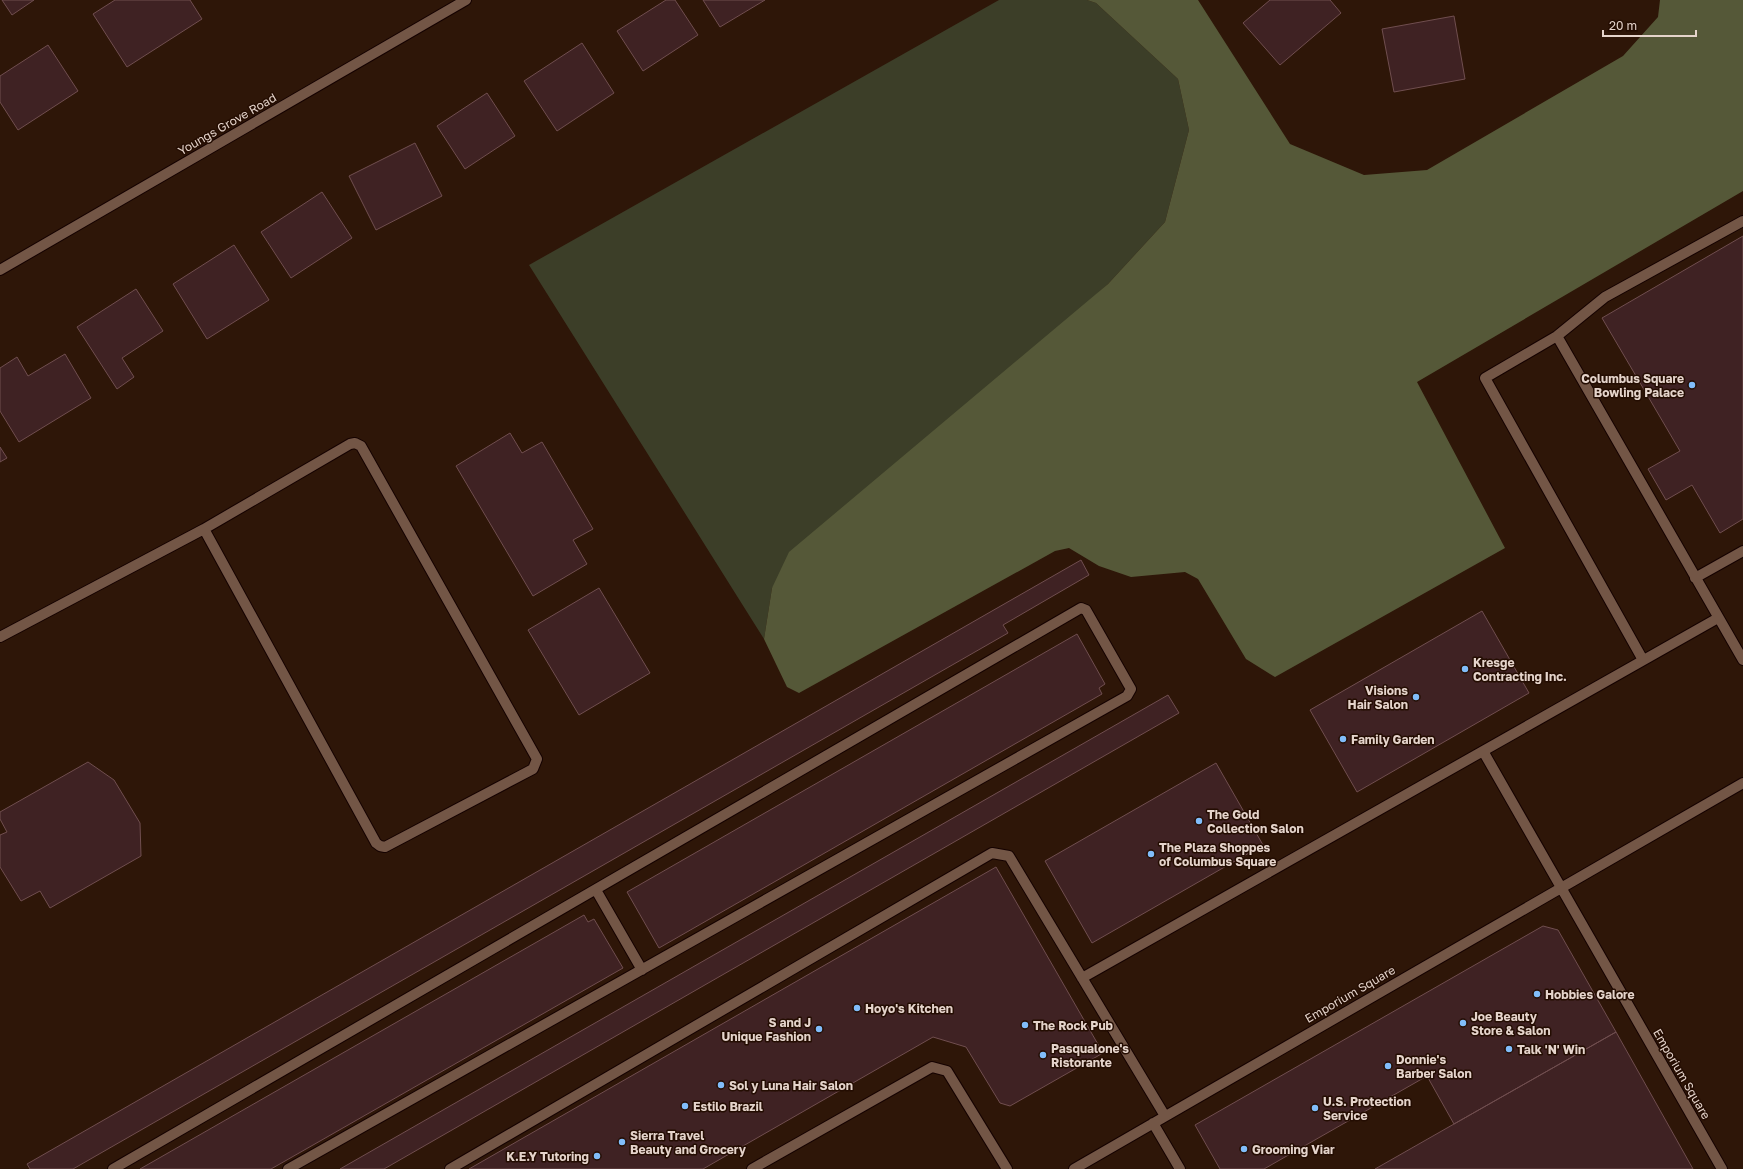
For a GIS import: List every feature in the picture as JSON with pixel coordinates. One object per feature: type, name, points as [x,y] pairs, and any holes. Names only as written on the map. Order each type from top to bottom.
[{"type":"street","name":"Youngs Grove Road","points":[[0,270],[466,0]]},
{"type":"street","points":[[1643,660],[1485,378],[1557,336],[1605,297],[1743,221]]},
{"type":"street","points":[[1557,336],[1743,660]]},
{"type":"street","points":[[0,638],[204,529],[350,444],[355,443],[360,446],[536,759],[533,769],[385,847],[380,846],[376,843],[204,529]]},
{"type":"street","points":[[1695,578],[1743,551]]},
{"type":"street","points":[[114,1169],[1081,608],[1086,610],[1131,689],[1127,696],[288,1169]]},
{"type":"street","points":[[1082,978],[1718,618]]},
{"type":"street","name":"Emporium Square","points":[[1483,751],[1722,1169]]},
{"type":"street","name":"Emporium Square","points":[[1074,1169],[1560,887],[1743,783]]},
{"type":"street","points":[[450,1169],[992,853],[1009,856],[1164,1116]]},
{"type":"street","points":[[596,890],[642,970]]},
{"type":"street","points":[[752,1169],[932,1066],[947,1071],[1006,1169]]},
{"type":"street","points":[[1153,1123],[1180,1169]]},
{"type":"green space","points":[[999,0],[1087,0],[1096,3],[1178,79],[1189,130],[1165,222],[1108,284],[772,588],[764,639],[529,265]]},
{"type":"green space","points":[[1087,0],[1198,0],[1290,144],[1364,175],[1427,170],[1623,56],[1658,17],[1660,0],[1743,0],[1743,191],[1417,382],[1505,548],[1275,677],[1246,659],[1198,579],[1185,572],[1131,577],[1099,566],[1069,548],[1055,551],[799,693],[787,687],[764,639],[772,588],[789,552],[1108,284],[1165,222],[1189,130],[1178,79],[1096,3]]},
{"type":"building","points":[[2,0],[34,0],[12,15]]},
{"type":"building","points":[[115,0],[190,0],[202,19],[127,67],[93,14]]},
{"type":"building","points":[[666,0],[675,0],[698,35],[643,71],[617,31]]},
{"type":"building","points":[[703,0],[765,0],[720,27]]},
{"type":"building","points":[[1270,0],[1330,0],[1341,13],[1280,65],[1243,23]]},
{"type":"building","points":[[1454,16],[1465,79],[1394,92],[1382,29]]},
{"type":"building","points":[[582,43],[614,93],[557,131],[524,81]]},
{"type":"building","points":[[48,45],[78,91],[18,130],[0,102],[0,76]]},
{"type":"building","points":[[487,93],[515,136],[465,169],[437,126]]},
{"type":"building","points":[[415,143],[442,196],[376,230],[349,176]]},
{"type":"building","points":[[322,192],[352,238],[291,278],[261,232]]},
{"type":"building","name":"Columbus Square Bowling Palace","points":[[1743,236],[1743,519],[1720,533],[1692,485],[1666,500],[1648,469],[1680,451],[1602,318]]},
{"type":"building","points":[[234,245],[269,300],[207,339],[173,284]]},
{"type":"building","points":[[136,289],[163,331],[122,358],[134,377],[117,389],[77,327]]},
{"type":"building","points":[[65,354],[91,398],[19,442],[0,411],[0,368],[17,357],[28,376]]},
{"type":"building","points":[[510,433],[522,453],[542,442],[593,529],[573,540],[587,564],[533,596],[456,466]]},
{"type":"building","points":[[0,447],[7,458],[0,462]]},
{"type":"building","points":[[1081,560],[1089,575],[1003,625],[1008,633],[73,1169],[30,1169],[27,1164]]},
{"type":"building","points":[[599,588],[650,673],[579,715],[528,630]]},
{"type":"building","points":[[1482,611],[1529,693],[1357,792],[1310,710]]},
{"type":"building","points":[[1077,634],[1105,684],[1099,688],[1102,694],[659,948],[627,892]]},
{"type":"building","points":[[1168,695],[1179,713],[384,1169],[340,1169]]},
{"type":"building","points":[[88,762],[114,780],[140,823],[141,856],[50,908],[40,891],[21,901],[0,867],[0,835],[7,832],[0,819],[0,812]]},
{"type":"building","name":"The Plaza Shoppes of Columbus Square","points":[[1216,763],[1263,845],[1092,943],[1045,861]]},
{"type":"building","points":[[996,867],[1103,1053],[1010,1106],[1000,1103],[966,1047],[933,1037],[703,1169],[469,1169]]},
{"type":"building","points":[[584,915],[588,922],[594,919],[623,968],[271,1169],[140,1169]]},
{"type":"building","points":[[1543,926],[1558,930],[1616,1032],[1454,1124],[1427,1076],[1264,1169],[1220,1169],[1195,1125]]},
{"type":"building","points":[[1616,1032],[1693,1169],[1375,1169],[1454,1124]]},
{"type":"place","name":"Columbus Square Bowling Palace","points":[[1692,385]]},
{"type":"place","name":"Kresge Contracting Inc.","points":[[1465,669]]},
{"type":"place","name":"Visions Hair Salon","points":[[1416,697]]},
{"type":"place","name":"Family Garden","points":[[1343,739]]},
{"type":"place","name":"The Gold Collection Salon","points":[[1199,821]]},
{"type":"place","name":"The Plaza Shoppes of Columbus Square","points":[[1151,854]]},
{"type":"place","name":"Hobbies Galore","points":[[1537,994]]},
{"type":"place","name":"Hoyo's Kitchen","points":[[857,1008]]},
{"type":"place","name":"Joe Beauty Store & Salon","points":[[1463,1023]]},
{"type":"place","name":"The Rock Pub","points":[[1025,1025]]},
{"type":"place","name":"S and J Unique Fashion","points":[[819,1029]]},
{"type":"place","name":"Talk 'N' Win","points":[[1509,1049]]},
{"type":"place","name":"Pasqualone's Ristorante","points":[[1043,1055]]},
{"type":"place","name":"Donnie's Barber Salon","points":[[1388,1066]]},
{"type":"place","name":"Sol y Luna Hair Salon","points":[[721,1085]]},
{"type":"place","name":"Estilo Brazil","points":[[685,1106]]},
{"type":"place","name":"U.S. Protection Service","points":[[1315,1108]]},
{"type":"place","name":"Sierra Travel Beauty and Grocery","points":[[622,1142]]},
{"type":"place","name":"Grooming Viar","points":[[1244,1149]]},
{"type":"place","name":"K.E.Y Tutoring","points":[[597,1156]]}]
